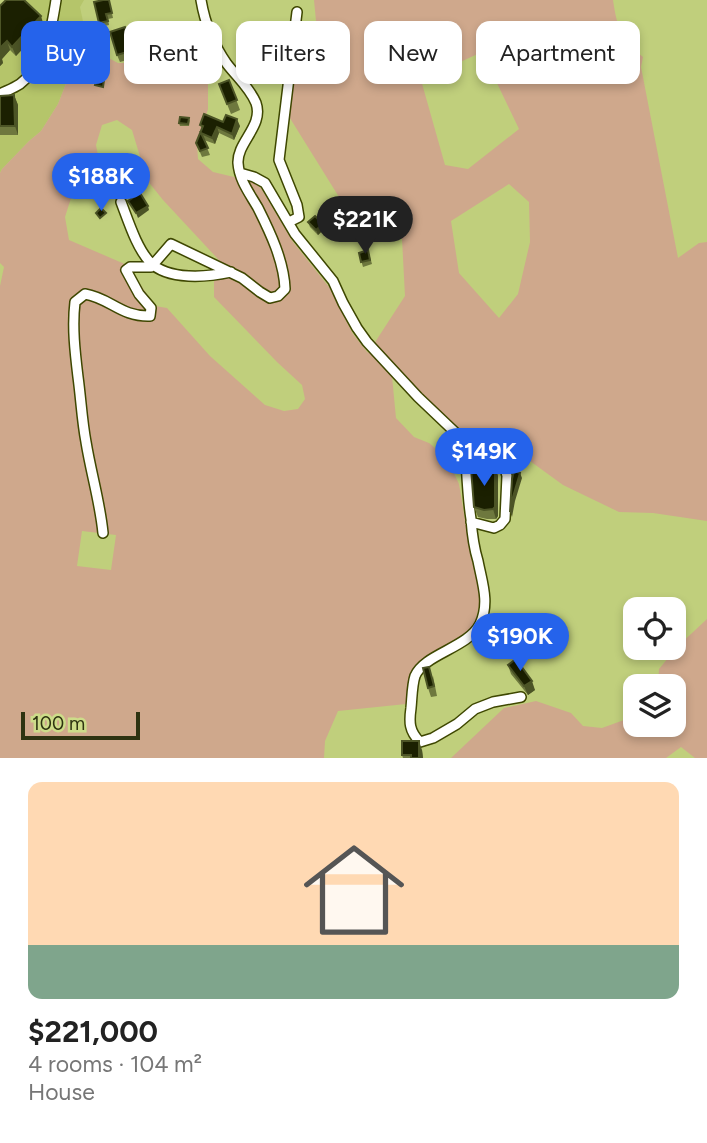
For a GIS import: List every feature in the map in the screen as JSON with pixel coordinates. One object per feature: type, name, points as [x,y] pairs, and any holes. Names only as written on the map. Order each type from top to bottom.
[{"type":"street","points":[[0,94],[19,85],[36,65],[49,42],[56,0]]},
{"type":"street","points":[[103,533],[82,414],[74,340],[75,302],[85,294],[94,295],[136,316],[150,316],[151,308],[139,294],[126,270],[130,267],[146,268],[153,265],[171,244],[242,278],[270,298],[278,296],[285,289],[285,275],[278,254],[245,186],[238,162],[241,150],[254,128],[258,113],[256,104],[208,32],[201,0]]},
{"type":"street","points":[[289,222],[299,217],[279,160],[297,12]]},
{"type":"street","points":[[240,173],[265,183],[295,234],[332,281],[367,342],[465,445],[505,468],[505,519],[494,528],[471,522]]},
{"type":"street","points":[[121,202],[148,260],[156,268],[181,276],[212,276],[231,272]]},
{"type":"street","points":[[465,445],[471,522],[485,588],[485,605],[481,622],[473,635],[420,668],[414,678],[410,717],[413,734],[420,742],[433,738],[457,724],[475,709],[493,702],[520,697]]},
{"type":"shaded area","points":[[8,0],[84,0],[80,7],[83,21],[21,21],[21,84],[66,84],[58,104],[41,131],[0,173],[0,8]]},
{"type":"shaded area","points":[[314,0],[613,0],[617,21],[476,21],[476,55],[462,61],[462,21],[364,21],[364,84],[422,84],[445,165],[468,169],[519,129],[497,84],[640,84],[640,54],[643,57],[641,67],[678,258],[699,243],[707,242],[707,521],[653,513],[619,512],[563,485],[530,461],[468,428],[463,432],[391,366],[396,418],[414,437],[429,443],[447,458],[459,484],[472,561],[480,587],[479,606],[471,629],[416,666],[409,679],[406,704],[338,711],[325,741],[324,758],[0,758],[0,286],[4,267],[0,263],[0,173],[41,131],[58,104],[66,84],[110,84],[110,59],[124,63],[124,84],[208,84],[208,109],[197,144],[198,159],[213,172],[251,181],[261,188],[293,242],[329,287],[353,334],[368,353],[405,296],[402,239],[392,222],[357,226],[288,115],[293,84],[350,84],[350,21],[316,21]],"holes":[[[117,120],[132,130],[147,180],[230,272],[214,281],[214,297],[302,385],[305,399],[298,409],[284,411],[265,405],[210,356],[167,308],[155,306],[127,265],[69,240],[65,217],[72,195],[100,166],[96,145],[102,125]],[[509,184],[529,202],[530,242],[518,294],[499,318],[459,273],[451,221]],[[82,531],[116,535],[111,570],[77,566]]]},
{"type":"shaded area","points":[[707,619],[707,758],[695,758],[681,747],[666,758],[451,758],[504,708],[536,701],[571,713],[583,726],[602,728],[623,720],[623,737],[686,737],[686,674],[659,674],[659,669],[666,660],[686,660],[686,639]]},
{"type":"building","points":[[6,0],[24,0],[41,16],[36,21],[21,21],[21,37],[12,47],[7,41],[0,48],[0,6]]},
{"type":"building","points":[[109,0],[112,13],[106,14],[108,21],[99,21],[94,2]]},
{"type":"building","points":[[124,27],[124,53],[117,55],[110,32]]},
{"type":"building","points":[[229,80],[237,100],[227,104],[219,84]]},
{"type":"building","points":[[14,95],[15,126],[0,126],[0,96]]},
{"type":"building","points":[[204,114],[223,122],[226,115],[237,119],[232,134],[217,127],[212,138],[201,133],[208,148],[200,151],[196,143],[203,126],[200,125]]},
{"type":"building","points":[[180,117],[189,118],[188,124],[179,123]]},
{"type":"building","points":[[103,158],[119,158],[120,188],[93,192],[93,172],[103,172]]},
{"type":"building","points":[[140,193],[148,206],[136,213],[128,201]]},
{"type":"building","points":[[101,208],[106,213],[100,218],[96,213]]},
{"type":"building","points":[[315,216],[323,224],[316,230],[308,222]]},
{"type":"building","points":[[368,250],[370,260],[361,262],[359,253]]},
{"type":"building","points":[[495,467],[495,507],[484,510],[474,507],[471,468]]},
{"type":"building","points":[[514,471],[520,473],[510,512],[512,479]]},
{"type":"building","points":[[516,659],[532,681],[524,686],[508,665]]},
{"type":"building","points":[[429,667],[434,686],[428,688],[423,668]]},
{"type":"building","points":[[402,741],[419,741],[419,758],[402,755]]}]
